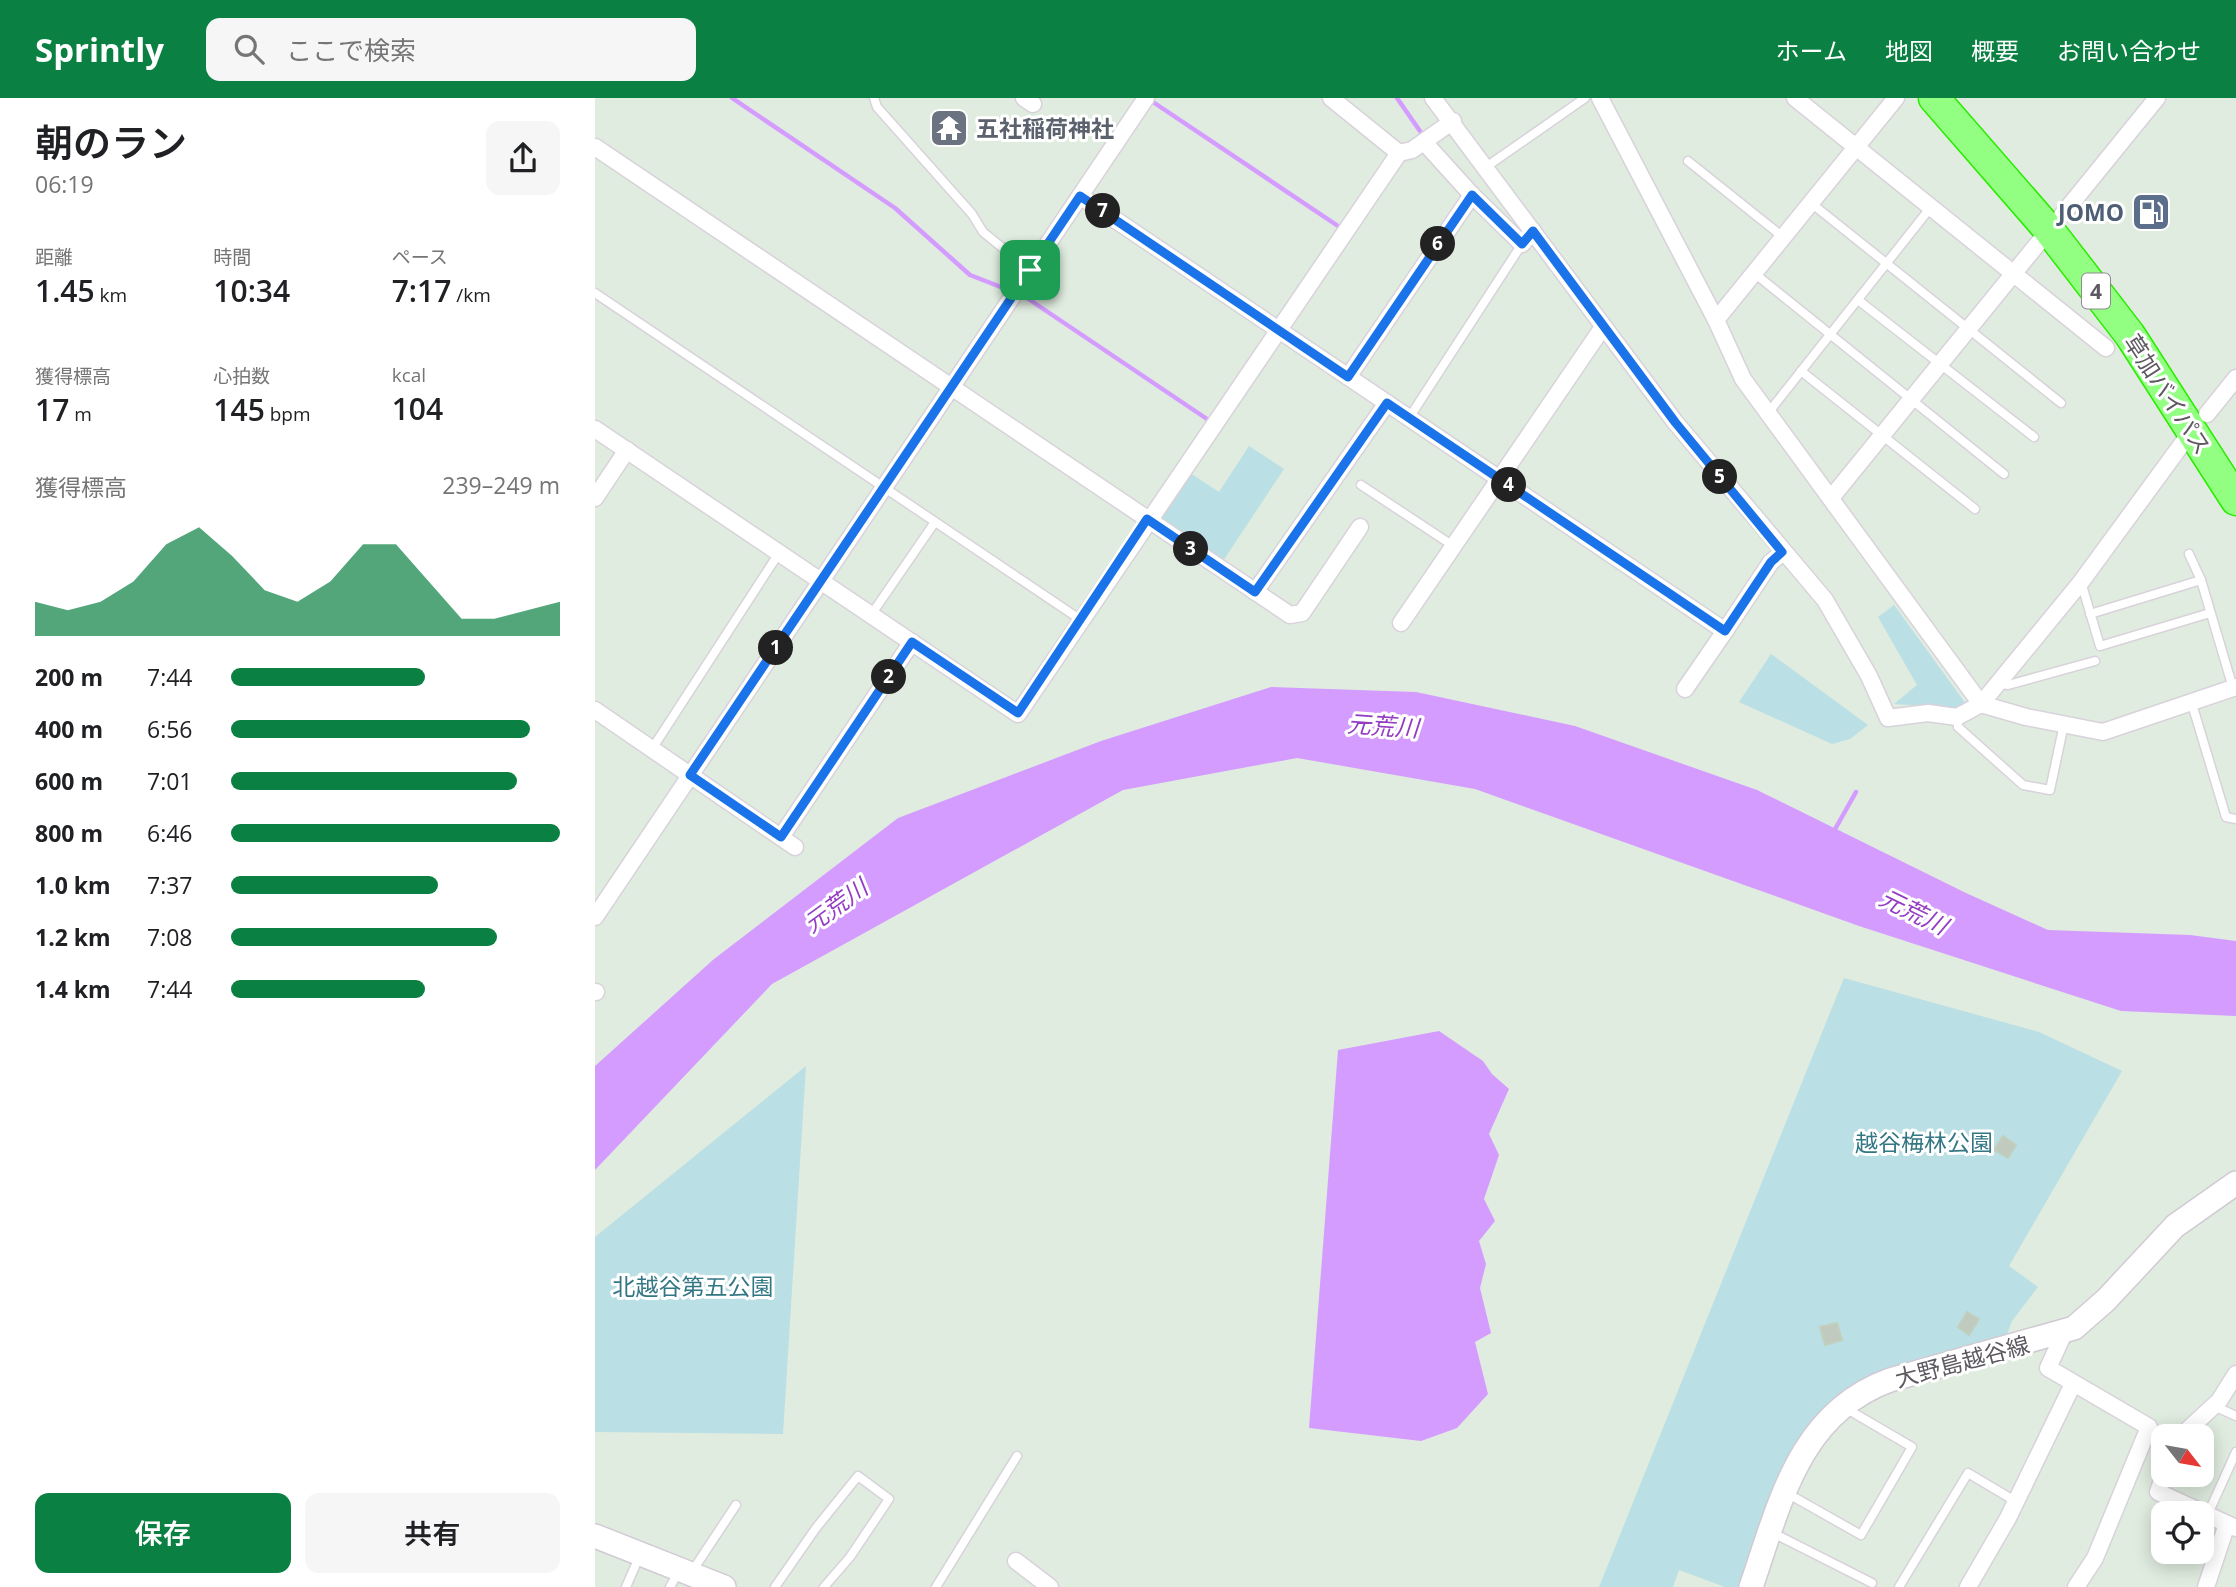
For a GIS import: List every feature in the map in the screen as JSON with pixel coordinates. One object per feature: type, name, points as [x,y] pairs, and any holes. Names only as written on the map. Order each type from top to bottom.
[{"type":"highway","name":"草加バイパス","points":[[1934,98],[2056,223]]},
{"type":"highway","name":"草加バイパス","points":[[1959,98],[2056,223],[2130,335],[2200,422],[2236,461]]},
{"type":"highway","name":"草加バイパス","points":[[2200,422],[2236,500]]},
{"type":"main road","name":"大野島越谷線","points":[[1752,1587],[1797,1462],[1816,1434],[1841,1406],[1865,1389],[1890,1380],[2065,1331],[2087,1319],[2175,1226],[2236,1183]]},
{"type":"main road","points":[[595,1536],[641,1553],[680,1576],[723,1587]]},
{"type":"street","points":[[1331,98],[1399,153]]},
{"type":"street","points":[[1433,98],[1453,121],[1675,422],[1825,600],[1869,676],[1888,718],[1928,713],[1957,717],[1981,704],[2081,582],[2236,378]]},
{"type":"street","points":[[1600,98],[1716,320],[1743,379],[1981,704],[2103,732],[2234,688]]},
{"type":"street","points":[[1795,98],[2106,348]]},
{"type":"street","points":[[1716,320],[1896,98]]},
{"type":"street","points":[[1831,498],[2157,98]]},
{"type":"street","points":[[595,917],[1144,100]]},
{"type":"street","points":[[595,429],[1018,713],[1147,519],[1399,153],[1412,150],[1453,121]]},
{"type":"street","points":[[1424,142],[1472,195],[1522,244],[1533,231]]},
{"type":"street","points":[[595,147],[1290,615],[1302,613],[1360,527]]},
{"type":"street","points":[[1348,377],[1472,195]]},
{"type":"street","points":[[1080,196],[1725,631]]},
{"type":"street","points":[[1401,624],[1603,327]]},
{"type":"street","points":[[1255,592],[1387,403]]},
{"type":"street","points":[[595,498],[627,450]]},
{"type":"street","points":[[1685,689],[1771,562],[1782,552]]},
{"type":"street","points":[[781,837],[912,642]]},
{"type":"street","points":[[595,710],[795,847]]},
{"type":"street","points":[[2065,1331],[2048,1368],[2149,1427],[2095,1558],[2076,1587]]},
{"type":"street","points":[[2195,1424],[2214,1406],[2236,1374]]},
{"type":"street","points":[[1969,1587],[2073,1384]]},
{"type":"street","points":[[2159,1488],[2158,1492],[2176,1501]]},
{"type":"street","points":[[2206,1587],[2232,1526],[2214,1519]]},
{"type":"street","points":[[1016,1561],[1033,1581],[1050,1587]]},
{"type":"lane","points":[[874,98],[877,107],[972,214],[983,232],[1030,270]]},
{"type":"lane","points":[[1486,167],[1584,98]]},
{"type":"lane","points":[[1688,161],[1783,237]]},
{"type":"lane","points":[[1811,203],[2061,403]]},
{"type":"lane","points":[[1767,414],[1931,207]]},
{"type":"lane","points":[[1409,418],[1522,244]]},
{"type":"lane","points":[[1754,273],[2004,474]]},
{"type":"lane","points":[[595,293],[1081,620]]},
{"type":"lane","points":[[1858,300],[2034,437]]},
{"type":"lane","points":[[1801,371],[1975,509]]},
{"type":"lane","points":[[1361,485],[1455,547]]},
{"type":"lane","points":[[871,615],[935,522]]},
{"type":"lane","points":[[652,749],[779,553]]},
{"type":"lane","points":[[2189,554],[2201,580],[2234,688]]},
{"type":"lane","points":[[2090,614],[2201,580]]},
{"type":"lane","points":[[2081,582],[2100,646],[2210,613]]},
{"type":"lane","points":[[1997,683],[2008,685],[2095,661]]},
{"type":"lane","points":[[2192,704],[2226,817],[2236,819]]},
{"type":"lane","points":[[1957,717],[1958,727],[2023,785],[2050,790],[2064,724]]},
{"type":"lane","points":[[1784,1492],[1861,1535],[1912,1447],[1841,1406]]},
{"type":"lane","points":[[2214,1406],[2236,1416]]},
{"type":"lane","points":[[2214,1501],[2236,1452]]},
{"type":"lane","points":[[936,1587],[1017,1456]]},
{"type":"lane","points":[[1899,1587],[1968,1473],[2015,1501]]},
{"type":"lane","points":[[775,1587],[816,1528],[858,1476],[889,1499],[850,1556],[824,1587]]},
{"type":"lane","points":[[680,1576],[736,1505]]},
{"type":"lane","points":[[1770,1532],[1872,1583]]},
{"type":"lane","points":[[626,1587],[641,1553]]},
{"type":"green space","points":[[1249,446],[1284,469],[1221,564],[1152,519],[1184,469],[1219,492]]},
{"type":"green space","points":[[1894,605],[1966,704],[1958,708],[1894,704],[1917,685],[1878,617]]},
{"type":"green space","points":[[1771,654],[1868,725],[1850,739],[1832,744],[1739,702]]},
{"type":"green space","name":"越谷梅林公園","points":[[1844,978],[2039,1032],[2122,1071],[2009,1266],[2038,1287],[2012,1321],[2006,1337],[1865,1380],[1837,1397],[1799,1439],[1764,1522],[1743,1587],[1725,1587],[1679,1570],[1673,1587],[1599,1587]]},
{"type":"green space","name":"北越谷第五公園","points":[[806,1066],[783,1434],[595,1432],[595,1237]]},
{"type":"water","name":"元荒川","points":[[1271,687],[1416,692],[1575,726],[1757,790],[1966,893],[2048,930],[2190,935],[2236,941],[2236,1016],[2121,1011],[1859,926],[1475,789],[1297,758],[1123,790],[772,984],[595,1170],[595,1066],[714,959],[898,818],[1101,741]]},
{"type":"water","points":[[1439,1031],[1483,1061],[1492,1074],[1509,1089],[1489,1134],[1499,1155],[1484,1199],[1495,1221],[1479,1241],[1486,1264],[1480,1288],[1491,1333],[1475,1342],[1488,1394],[1457,1428],[1421,1441],[1309,1428],[1338,1050]]},
{"type":"building","points":[[2003,1136],[2016,1145],[2008,1158],[1994,1150]]},
{"type":"building","points":[[1967,1312],[1979,1319],[1969,1335],[1958,1327]]},
{"type":"building","points":[[1837,1323],[1842,1340],[1825,1345],[1820,1327]]},
{"type":"waterway","points":[[732,98],[895,208],[970,275],[1024,296],[1207,419]]},
{"type":"waterway","points":[[1397,98],[1422,134]]},
{"type":"waterway","points":[[1150,100],[1338,226]]},
{"type":"waterway","points":[[1834,831],[1856,792]]},
{"type":"place","name":"五社稲荷神社","points":[[949,128]]},
{"type":"place","name":"JOMO","points":[[2151,212]]},
{"type":"route","points":[[1472,195],[1522,244],[1533,231],[1675,422],[1782,552],[1771,562],[1725,631],[1387,403],[1255,592],[1147,519],[1018,713],[912,642],[781,837],[690,775],[1030,270],[1080,196],[1348,377],[1472,195]]}]
